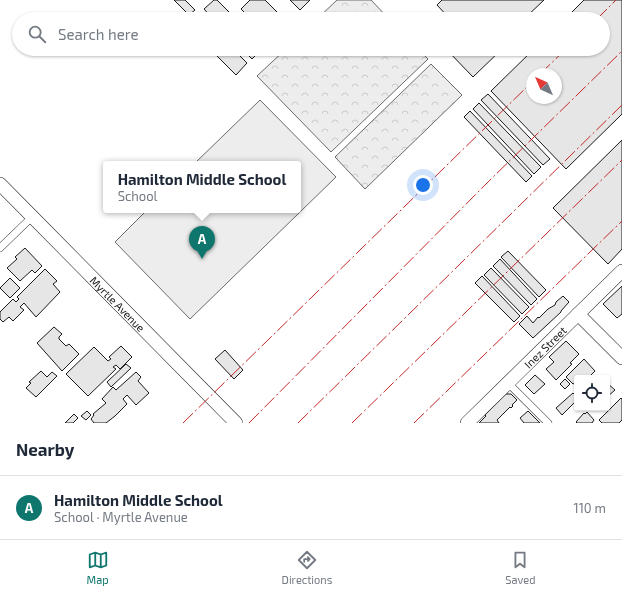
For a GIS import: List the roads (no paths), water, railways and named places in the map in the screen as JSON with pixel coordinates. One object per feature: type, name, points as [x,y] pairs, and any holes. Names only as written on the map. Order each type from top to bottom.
[{"type":"street","name":"Myrtle Avenue","points":[[0,184],[236,423]]},
{"type":"street","name":"Inez Street","points":[[467,423],[622,271]]},
{"type":"street","points":[[578,314],[622,358]]},
{"type":"lane","points":[[0,248],[33,216]]},
{"type":"lane","points":[[508,383],[548,423]]},
{"type":"place","name":"Hamilton Middle School","points":[[202,259]]}]
